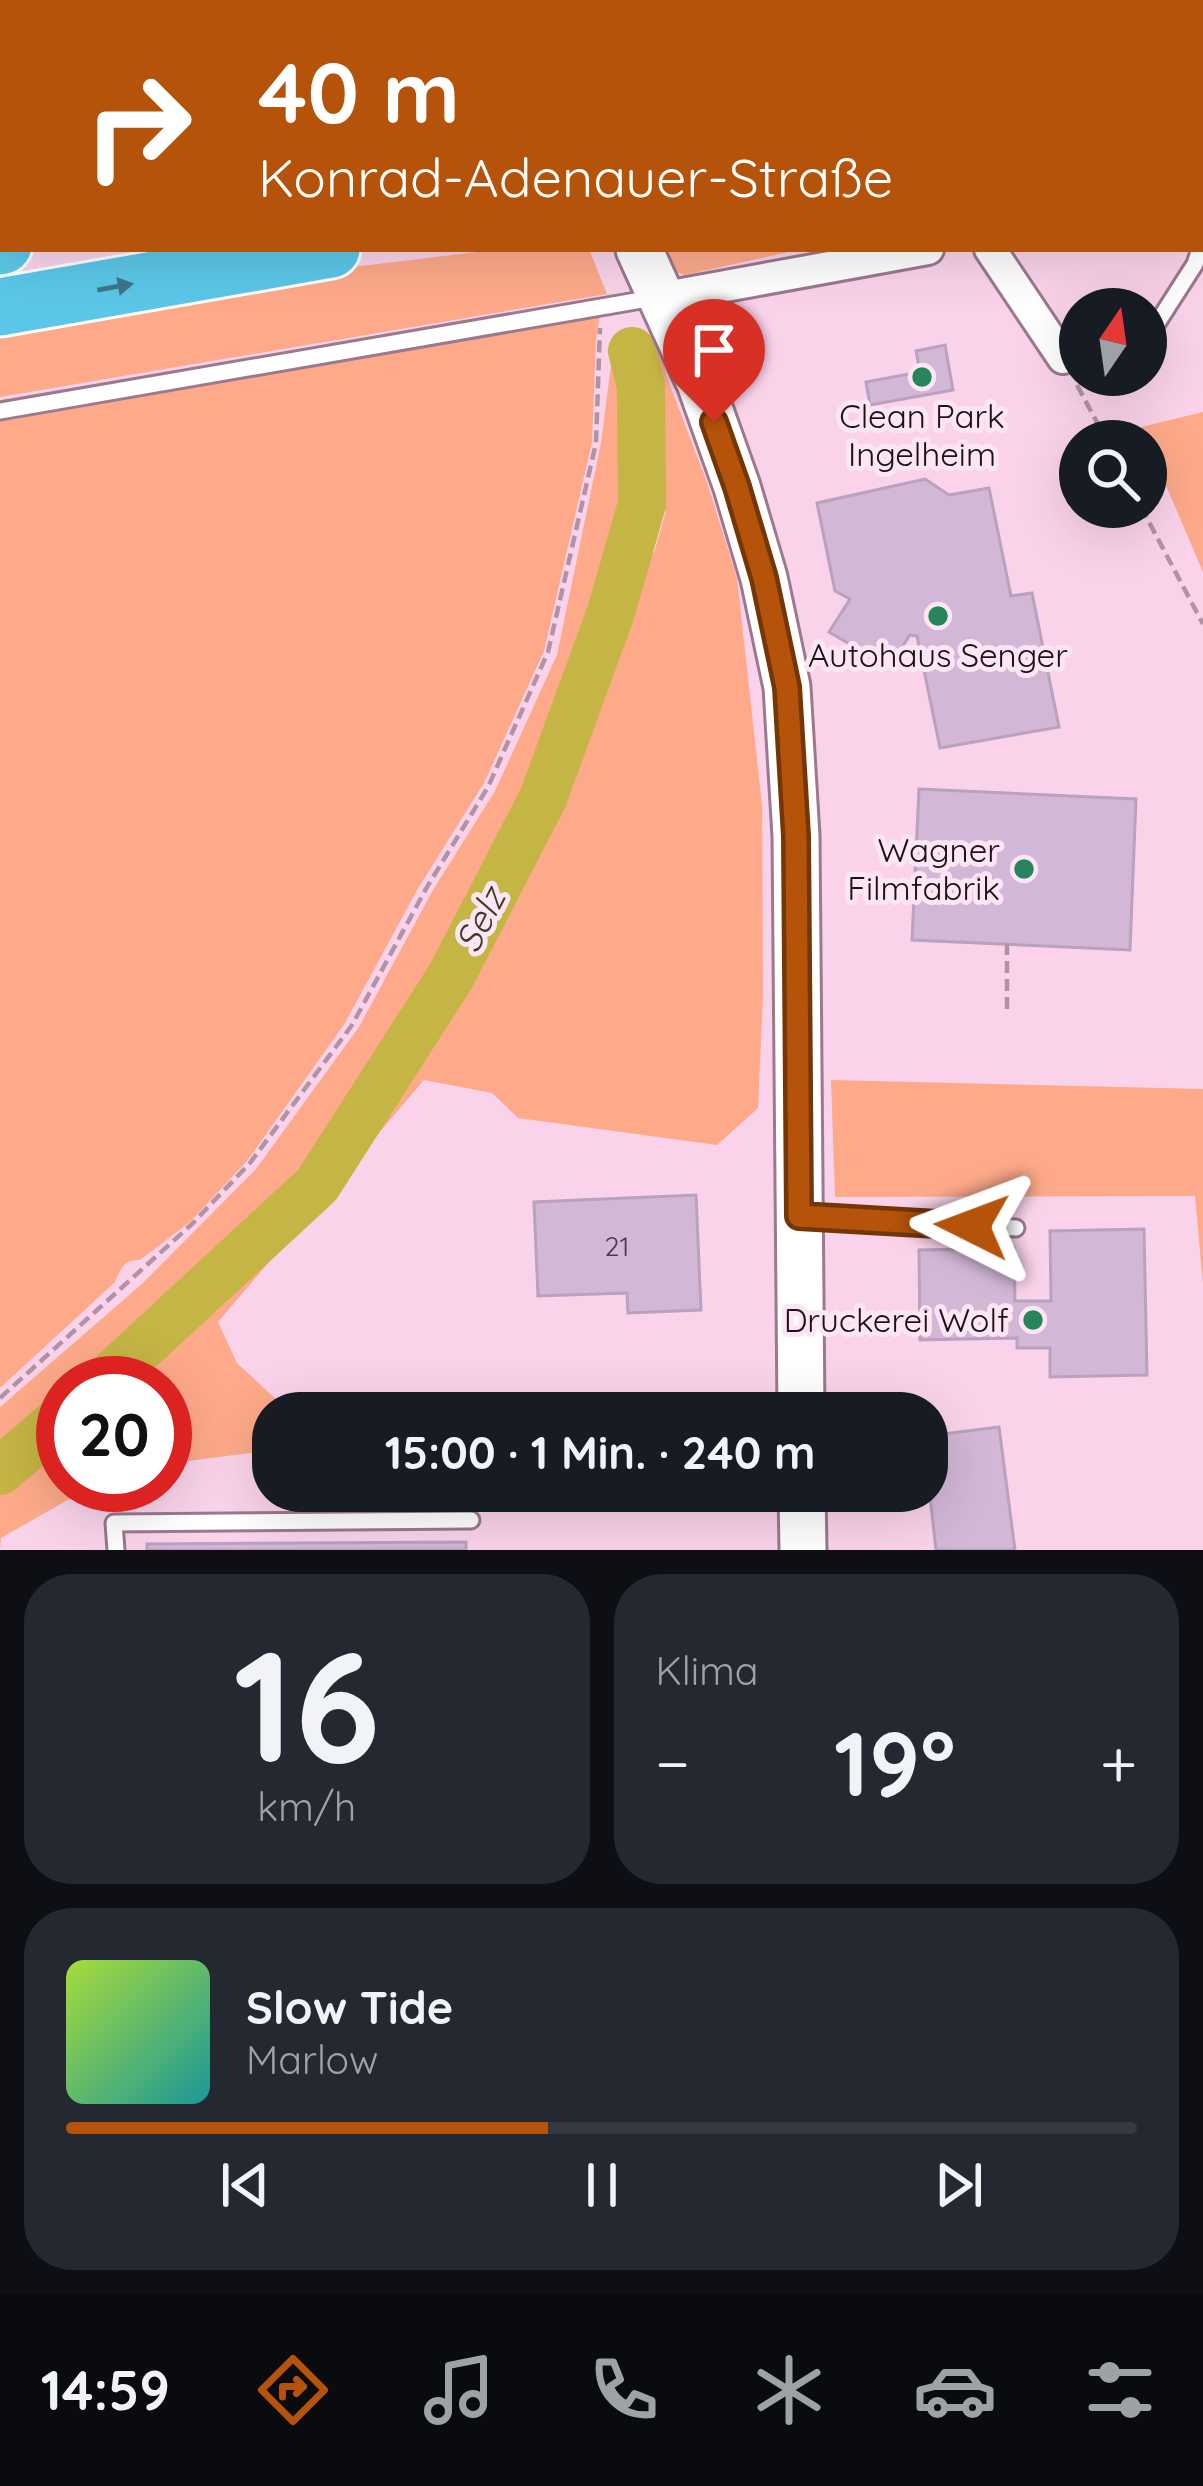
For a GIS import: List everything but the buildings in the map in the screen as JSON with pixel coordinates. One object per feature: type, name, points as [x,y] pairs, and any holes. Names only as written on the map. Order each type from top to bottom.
[{"type":"highway","points":[[0,307],[314,252]]},
{"type":"main road","points":[[640,252],[700,383],[737,487],[764,578],[787,687],[796,836],[800,1392]]},
{"type":"main road","points":[[802,1512],[803,1550]]},
{"type":"street","points":[[660,298],[912,252]]},
{"type":"street","points":[[992,252],[1059,339]]},
{"type":"lane","points":[[1167,309],[1198,252]]},
{"type":"lane","points":[[0,411],[660,298]]},
{"type":"lane","points":[[799,1216],[1016,1228]]},
{"type":"lane","points":[[116,1550],[114,1523],[471,1520]]},
{"type":"path","points":[[0,1398],[192,1224],[250,1162],[352,1025],[488,787],[548,652],[596,442],[604,305]]},
{"type":"path","points":[[1153,528],[1203,624]]},
{"type":"path","points":[[1007,944],[1007,1009]]},
{"type":"shaded area","points":[[477,252],[590,252],[607,294],[0,397],[0,328],[319,271]]},
{"type":"shaded area","points":[[659,252],[788,252],[685,275],[668,270]]},
{"type":"shaded area","points":[[600,315],[592,442],[544,651],[484,783],[417,890],[345,1023],[247,1161],[190,1222],[140,1260],[124,1265],[115,1282],[0,1388],[0,414]]},
{"type":"shaded area","points":[[624,348],[660,348],[737,578],[762,805],[758,1108],[717,1145],[518,1118],[492,1093],[424,1080],[218,1322],[237,1363],[268,1392],[252,1392],[252,1453],[192,1460],[192,1356],[59,1356],[143,1283],[256,1169],[359,1027],[433,890],[495,791],[557,655],[601,443],[611,365]],"holes":[[[630,498],[666,511],[654,553],[622,545]]]},
{"type":"shaded area","points":[[1203,412],[1203,572],[1167,488],[1167,421]]},
{"type":"shaded area","points":[[831,1080],[1203,1089],[1203,1284],[1195,1196],[835,1197]]},
{"type":"shaded area","points":[[36,1376],[36,1512],[47,1512],[1,1538],[0,1550],[0,1407]]},
{"type":"waterway","name":"Selz","points":[[132,1356],[317,1185],[451,976],[543,798],[611,612],[642,504],[641,386],[632,351]]},
{"type":"waterway","name":"Selz","points":[[0,1471],[36,1440]]},
{"type":"place","name":"Clean Park Ingelheim","points":[[922,377]]},
{"type":"place","name":"Autohaus Senger","points":[[938,616]]},
{"type":"place","name":"Wagner Filmfabrik","points":[[1024,869]]},
{"type":"place","name":"Druckerei Wolf","points":[[1033,1320]]},
{"type":"route","points":[[714,422],[764,578],[787,687],[796,836],[799,1216],[972,1226]]}]
